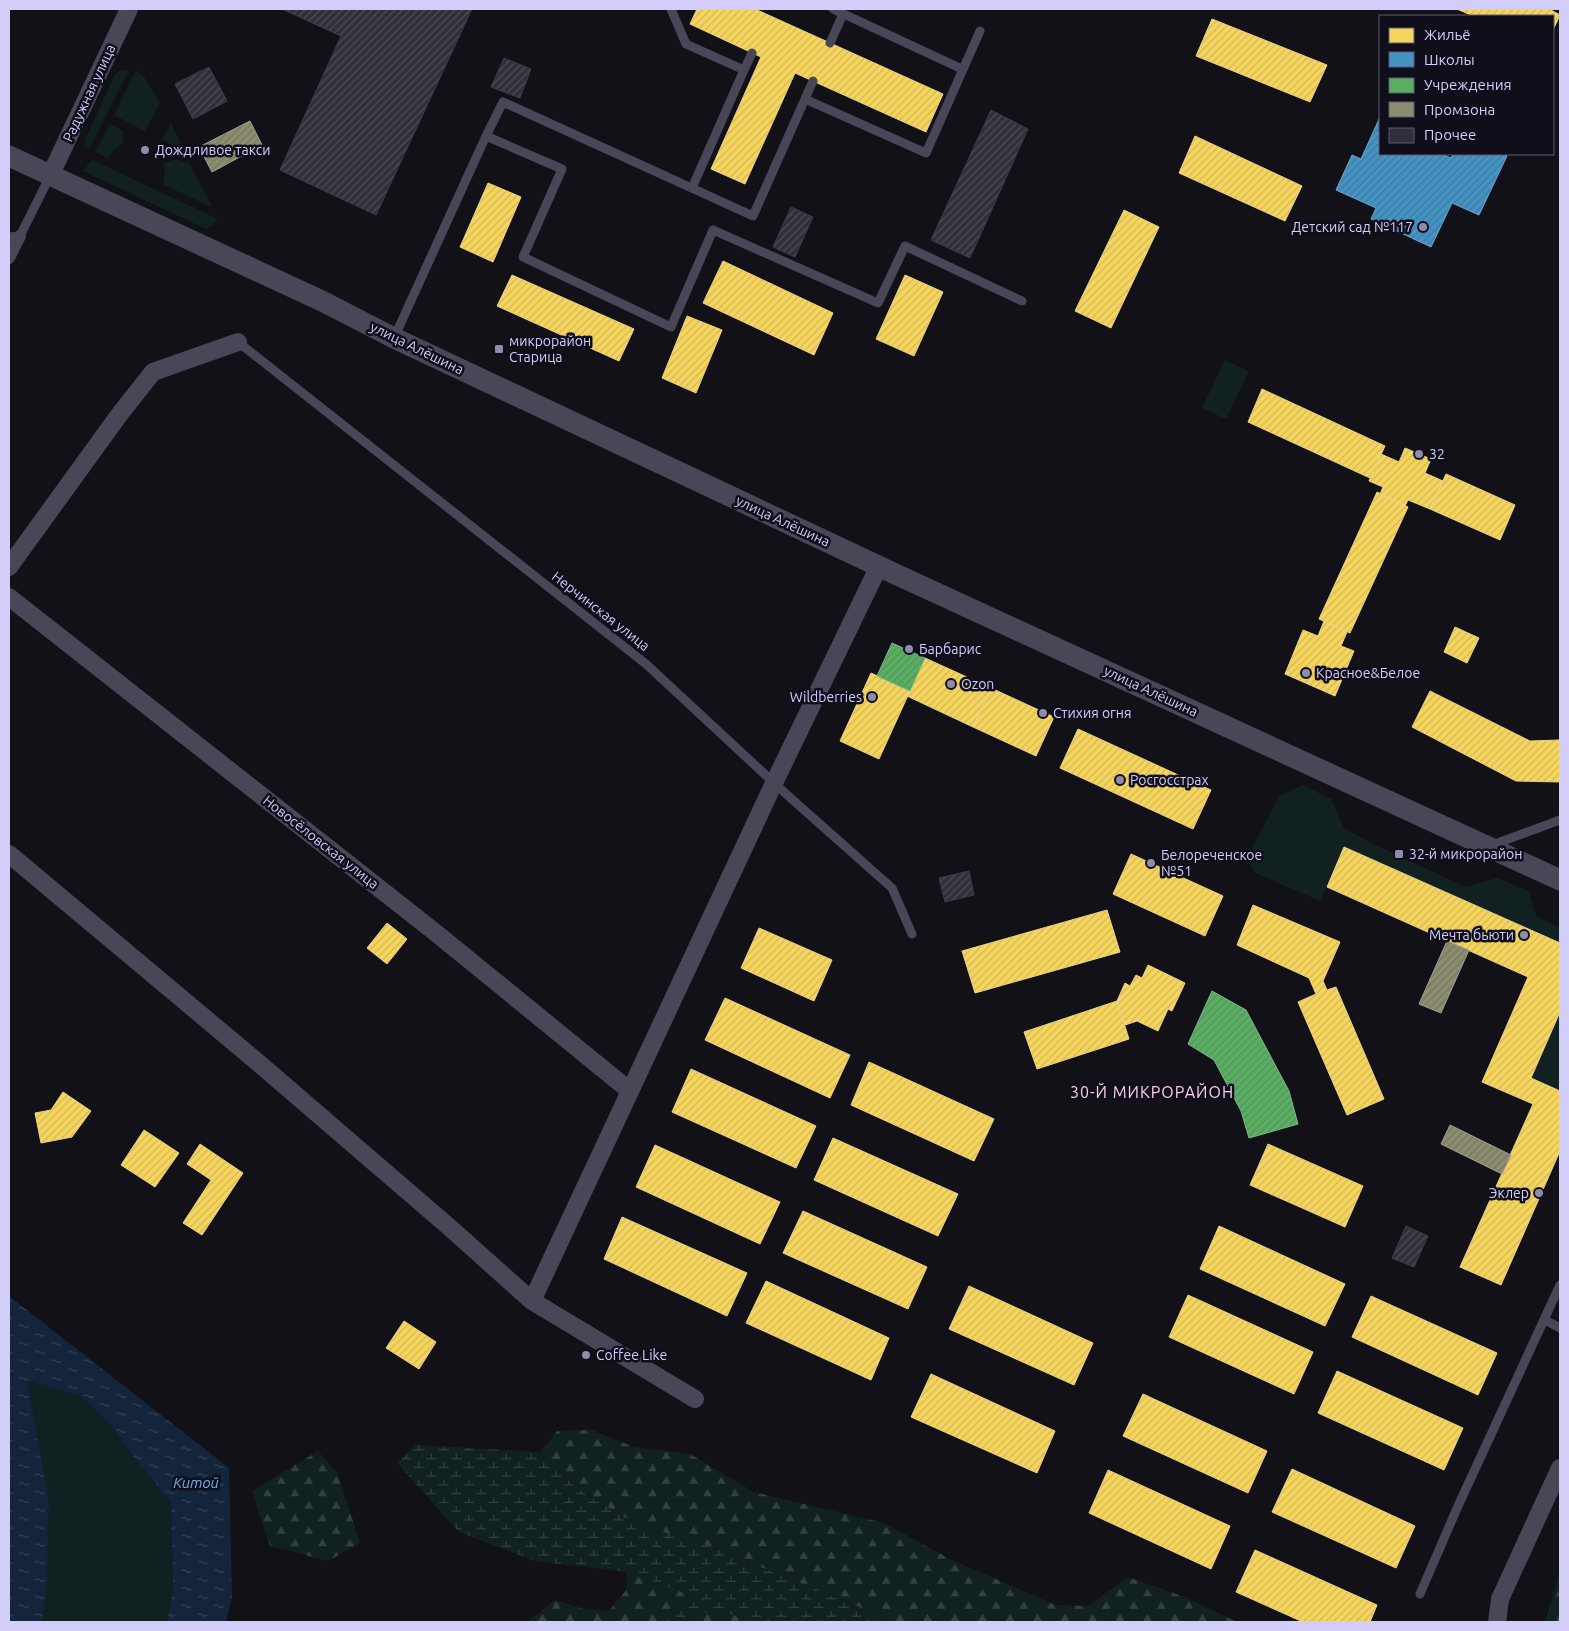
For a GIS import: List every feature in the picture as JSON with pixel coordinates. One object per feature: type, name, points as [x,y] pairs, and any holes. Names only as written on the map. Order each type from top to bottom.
[{"type":"street","name":"Радужная улица","points":[[50,176],[129,9]]},
{"type":"street","name":"улица Алёшина","points":[[9,156],[879,566],[1560,880]]},
{"type":"street","points":[[9,258],[14,236]]},
{"type":"street","points":[[9,567],[119,415],[153,372],[238,342]]},
{"type":"street","points":[[532,1301],[774,783],[879,566]]},
{"type":"street","name":"Новосёловская улица","points":[[9,597],[436,933],[630,1090]]},
{"type":"street","points":[[9,854],[255,1060],[532,1301],[695,1399]]},
{"type":"street","points":[[1494,1614],[1560,1468]]},
{"type":"lane","points":[[671,9],[686,44],[744,70]]},
{"type":"lane","points":[[833,9],[962,69]]},
{"type":"lane","points":[[830,43],[844,14]]},
{"type":"lane","points":[[805,99],[926,153],[980,31]]},
{"type":"lane","points":[[692,188],[752,53]]},
{"type":"lane","points":[[394,338],[503,102],[753,216],[813,81]]},
{"type":"lane","points":[[486,136],[562,169],[523,257],[671,327],[713,230],[878,303],[905,246],[1022,301]]},
{"type":"lane","points":[[14,236],[50,176]]},
{"type":"lane","name":"Нерчинская улица","points":[[238,342],[646,664],[774,783],[892,888],[912,934]]},
{"type":"lane","points":[[1487,847],[1560,820]]},
{"type":"lane","points":[[1420,1594],[1458,1506],[1560,1285]]},
{"type":"lane","points":[[1545,1320],[1560,1328]]},
{"type":"green space","points":[[129,70],[89,149],[84,147],[86,138],[115,74],[120,71]]},
{"type":"green space","points":[[136,70],[145,78],[160,103],[145,131],[114,115]]},
{"type":"green space","points":[[171,123],[185,152],[162,140]]},
{"type":"green space","points":[[110,124],[123,131],[123,143],[114,149],[108,158],[95,152]]},
{"type":"green space","points":[[177,159],[190,164],[213,208],[163,184],[165,173],[163,163]]},
{"type":"green space","points":[[92,160],[218,219],[206,229],[83,171]]},
{"type":"green space","points":[[1225,360],[1249,371],[1226,419],[1202,408]]},
{"type":"green space","points":[[1302,785],[1331,799],[1344,828],[1365,840],[1466,887],[1497,878],[1529,891],[1536,916],[1560,928],[1560,943],[1344,847],[1320,901],[1255,873],[1247,858],[1279,796]]},
{"type":"green space","points":[[1560,1012],[1560,1091],[1531,1078]]},
{"type":"green space","points":[[26,1381],[80,1396],[112,1426],[135,1459],[171,1503],[173,1590],[167,1622],[42,1622],[46,1594]]},
{"type":"green space","points":[[592,1430],[634,1447],[690,1454],[754,1492],[884,1523],[954,1561],[1056,1605],[1088,1606],[1128,1577],[1185,1597],[1237,1622],[887,1622],[859,1607],[706,1545],[636,1524],[576,1488],[541,1452],[557,1431]]},
{"type":"green space","points":[[416,1445],[541,1452],[576,1488],[636,1524],[706,1545],[859,1607],[887,1622],[756,1622],[729,1614],[702,1613],[688,1622],[656,1622],[662,1614],[695,1597],[627,1572],[535,1561],[459,1532],[397,1463]]},
{"type":"green space","points":[[318,1451],[338,1474],[360,1543],[328,1561],[270,1546],[252,1491]]},
{"type":"green space","points":[[627,1572],[696,1597],[662,1614],[656,1622],[527,1622],[555,1600],[584,1609],[609,1611],[626,1590]]},
{"type":"green space","points":[[1560,1572],[1560,1622],[1545,1622]]},
{"type":"green space","points":[[701,1613],[729,1614],[756,1622],[688,1622]]},
{"type":"water","name":"Китой","points":[[9,1296],[229,1468],[232,1598],[226,1622],[167,1622],[173,1590],[171,1503],[135,1459],[112,1426],[80,1396],[27,1381],[49,1502],[46,1594],[42,1622],[9,1622]]},
{"type":"building: Жильё","points":[[697,9],[755,9],[943,94],[926,132],[795,73],[745,184],[711,169],[761,57],[690,24]]},
{"type":"building: Жильё","points":[[1457,9],[1549,9],[1560,15],[1554,28],[1554,15],[1471,15]]},
{"type":"building: Жильё","points":[[1212,19],[1327,65],[1310,102],[1196,56]]},
{"type":"building: Жильё","points":[[1195,136],[1302,186],[1285,221],[1179,173]]},
{"type":"building: Жильё","points":[[488,183],[521,197],[493,262],[460,247]]},
{"type":"building: Жильё","points":[[1124,210],[1159,227],[1111,328],[1075,311]]},
{"type":"building: Жильё","points":[[723,261],[833,313],[814,355],[703,303]]},
{"type":"building: Жильё","points":[[512,275],[634,329],[619,361],[497,306]]},
{"type":"building: Жильё","points":[[905,275],[943,292],[914,356],[876,339]]},
{"type":"building: Жильё","points":[[687,316],[722,330],[696,393],[662,378]]},
{"type":"building: Жильё","points":[[1262,389],[1385,446],[1370,478],[1248,422]]},
{"type":"building: Жильё","points":[[1405,448],[1431,459],[1425,473],[1443,481],[1430,509],[1408,500],[1405,506],[1380,494],[1383,487],[1369,481],[1381,454],[1399,462]]},
{"type":"building: Жильё","points":[[1446,474],[1515,505],[1500,540],[1430,509]]},
{"type":"building: Жильё","points":[[1377,492],[1408,507],[1350,633],[1319,619]]},
{"type":"building: Жильё","points":[[1324,621],[1347,632],[1341,646],[1354,651],[1335,696],[1285,674],[1303,630],[1318,636]]},
{"type":"building: Жильё","points":[[1455,627],[1479,638],[1467,663],[1444,652]]},
{"type":"building: Жильё","points":[[925,658],[991,688],[973,727],[907,696]]},
{"type":"building: Жильё","points":[[871,673],[910,691],[879,759],[840,741]]},
{"type":"building: Жильё","points":[[991,688],[1054,717],[1036,756],[973,727]]},
{"type":"building: Жильё","points":[[1430,691],[1530,741],[1560,740],[1560,782],[1516,781],[1412,727]]},
{"type":"building: Жильё","points":[[1078,729],[1211,790],[1193,829],[1060,768]]},
{"type":"building: Жильё","points":[[1344,847],[1560,943],[1560,1012],[1531,1078],[1560,1091],[1560,1151],[1501,1285],[1460,1267],[1533,1104],[1482,1082],[1528,977],[1327,887]]},
{"type":"building: Жильё","points":[[1131,854],[1223,896],[1205,936],[1113,894]]},
{"type":"building: Жильё","points":[[1253,905],[1340,942],[1323,981],[1327,990],[1336,987],[1384,1099],[1347,1115],[1298,1002],[1316,994],[1309,978],[1237,945]]},
{"type":"building: Жильё","points":[[1107,910],[1120,952],[975,993],[962,951]]},
{"type":"building: Жильё","points":[[387,923],[407,939],[387,964],[367,948]]},
{"type":"building: Жильё","points":[[759,928],[832,960],[814,1001],[741,968]]},
{"type":"building: Жильё","points":[[1148,965],[1185,983],[1172,1011],[1168,1009],[1158,1031],[1137,1021],[1125,1025],[1117,1001],[1125,983],[1130,986],[1136,975],[1142,978]]},
{"type":"building: Жильё","points":[[725,998],[850,1055],[830,1098],[705,1040]]},
{"type":"building: Жильё","points":[[1117,1001],[1129,1039],[1037,1069],[1024,1032]]},
{"type":"building: Жильё","points":[[869,1062],[994,1119],[974,1161],[851,1105]]},
{"type":"building: Жильё","points":[[691,1069],[816,1126],[796,1168],[672,1112]]},
{"type":"building: Жильё","points":[[63,1092],[91,1111],[72,1137],[41,1143],[35,1113],[51,1110]]},
{"type":"building: Жильё","points":[[144,1130],[179,1153],[155,1187],[121,1165]]},
{"type":"building: Жильё","points":[[833,1138],[958,1194],[938,1236],[814,1180]]},
{"type":"building: Жильё","points":[[200,1144],[243,1173],[202,1235],[183,1223],[211,1180],[187,1164]]},
{"type":"building: Жильё","points":[[1268,1144],[1363,1186],[1345,1227],[1250,1185]]},
{"type":"building: Жильё","points":[[655,1145],[780,1202],[760,1244],[636,1187]]},
{"type":"building: Жильё","points":[[803,1211],[927,1267],[908,1309],[783,1253]]},
{"type":"building: Жильё","points":[[622,1217],[747,1273],[727,1316],[604,1259]]},
{"type":"building: Жильё","points":[[1219,1226],[1345,1284],[1325,1326],[1200,1269]]},
{"type":"building: Жильё","points":[[766,1281],[889,1338],[871,1380],[746,1323]]},
{"type":"building: Жильё","points":[[969,1286],[1093,1343],[1074,1385],[949,1329]]},
{"type":"building: Жильё","points":[[1188,1295],[1313,1352],[1294,1394],[1169,1337]]},
{"type":"building: Жильё","points":[[1371,1296],[1497,1353],[1478,1395],[1352,1337]]},
{"type":"building: Жильё","points":[[404,1321],[436,1342],[419,1369],[386,1348]]},
{"type":"building: Жильё","points":[[1337,1371],[1463,1428],[1444,1470],[1318,1413]]},
{"type":"building: Жильё","points":[[931,1374],[1055,1431],[1037,1473],[911,1417]]},
{"type":"building: Жильё","points":[[1143,1394],[1267,1451],[1248,1493],[1123,1436]]},
{"type":"building: Жильё","points":[[1292,1469],[1415,1526],[1396,1568],[1272,1512]]},
{"type":"building: Жильё","points":[[1108,1470],[1230,1526],[1211,1569],[1089,1513]]},
{"type":"building: Жильё","points":[[1255,1550],[1377,1605],[1370,1622],[1303,1622],[1236,1592]]},
{"type":"building: Школы","points":[[1379,119],[1379,155],[1444,155],[1451,158],[1452,155],[1507,156],[1479,215],[1452,203],[1431,247],[1371,219],[1376,208],[1336,190],[1352,155],[1361,159]]},
{"type":"building: Учреждения","points":[[892,643],[925,658],[910,691],[877,676]]},
{"type":"building: Учреждения","points":[[1212,991],[1246,1010],[1289,1091],[1298,1124],[1249,1138],[1241,1111],[1214,1060],[1188,1044]]},
{"type":"building: Промзона","points":[[250,121],[262,145],[212,172],[199,147]]},
{"type":"building: Промзона","points":[[1447,941],[1469,950],[1441,1013],[1419,1004]]},
{"type":"building: Промзона","points":[[1450,1125],[1511,1155],[1502,1174],[1441,1144]]},
{"type":"building: Прочее","points":[[282,9],[472,9],[376,215],[280,170],[341,36]]},
{"type":"building: Прочее","points":[[504,58],[531,69],[520,98],[491,87]]},
{"type":"building: Прочее","points":[[209,67],[227,101],[193,119],[175,84]]},
{"type":"building: Прочее","points":[[991,110],[1028,129],[970,258],[931,240]]},
{"type":"building: Прочее","points":[[791,207],[813,217],[795,257],[773,247]]},
{"type":"building: Прочее","points":[[969,871],[974,895],[945,902],[939,878]]},
{"type":"building: Прочее","points":[[1406,1226],[1428,1236],[1414,1267],[1392,1258]]},
{"type":"place","name":"Дождливое такси","points":[[145,150]]},
{"type":"place","name":"Детский сад №117","points":[[1423,227]]},
{"type":"place","name":"микрорайон Старица","points":[[499,349]]},
{"type":"place","name":"32","points":[[1419,454]]},
{"type":"place","name":"Барбарис","points":[[909,649]]},
{"type":"place","name":"Красное&Белое","points":[[1306,673]]},
{"type":"place","name":"Ozon","points":[[951,684]]},
{"type":"place","name":"Wildberries","points":[[872,697]]},
{"type":"place","name":"Стихия огня","points":[[1043,713]]},
{"type":"place","name":"Росгосстрах","points":[[1120,780]]},
{"type":"place","name":"32-й микрорайон","points":[[1399,854]]},
{"type":"place","name":"Белореченское №51","points":[[1151,863]]},
{"type":"place","name":"Мечта бьюти","points":[[1524,935]]},
{"type":"place","name":"Эклер","points":[[1539,1193]]},
{"type":"place","name":"Coffee Like","points":[[586,1355]]},
{"type":"district","name":"30-Й МИКРОРАЙОН","points":[[1152,1092]]}]
